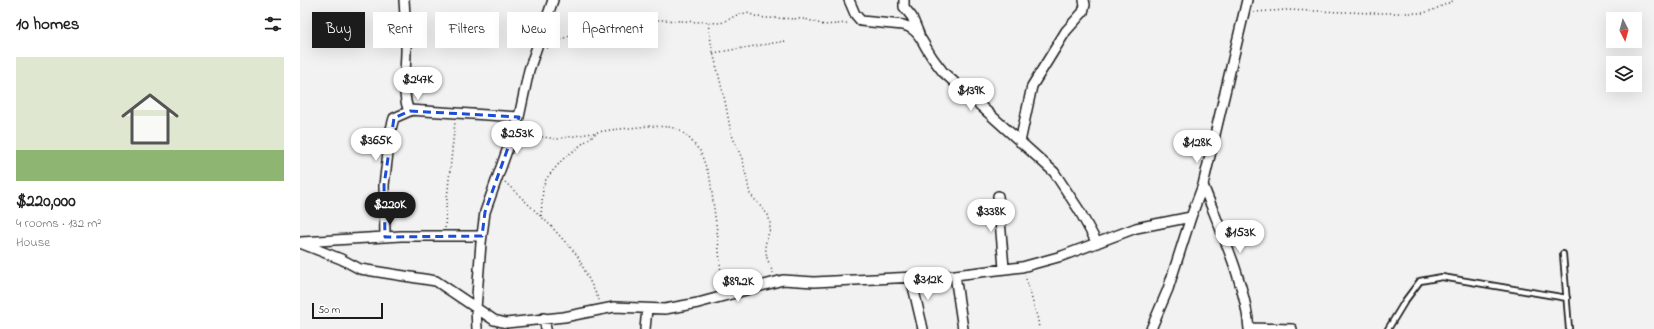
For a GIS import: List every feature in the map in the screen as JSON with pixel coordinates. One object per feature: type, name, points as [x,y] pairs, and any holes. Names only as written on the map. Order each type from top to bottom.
[{"type":"street","points":[[404,0],[406,106],[410,111]]},
{"type":"street","points":[[477,329],[476,309],[485,212],[514,133],[529,70],[553,0]]},
{"type":"street","points":[[849,0],[855,14],[861,21],[909,27],[920,37]]},
{"type":"street","points":[[904,0],[904,7],[912,17],[920,37],[943,72],[1054,172],[1061,181],[1097,243]]},
{"type":"street","points":[[1020,142],[1032,86],[1066,31],[1083,12],[1085,6],[1084,0]]},
{"type":"street","points":[[1151,329],[1168,289],[1203,185],[1246,12],[1247,0]]},
{"type":"street","points":[[385,236],[384,185],[391,129],[394,118],[410,111],[519,117]]},
{"type":"street","points":[[1203,185],[1235,272],[1249,329],[1292,329]]},
{"type":"street","points":[[998,196],[1004,268]]},
{"type":"street","points":[[506,323],[564,317],[614,307],[647,309],[679,307],[776,281],[790,280],[814,282],[911,278],[955,275],[1022,267],[1062,256],[1136,228],[1191,217]]},
{"type":"street","points":[[300,242],[385,236],[482,236]]},
{"type":"street","points":[[300,242],[341,259],[360,269],[436,281],[494,320],[506,323],[519,329]]},
{"type":"street","points":[[955,275],[963,329]]},
{"type":"street","points":[[911,278],[923,329]]},
{"type":"street","points":[[645,329],[647,309]]},
{"type":"street","points":[[544,318],[546,329]]},
{"type":"lane","points":[[1564,254],[1569,329]]},
{"type":"lane","points":[[1388,329],[1404,301],[1420,281],[1442,277],[1567,298]]},
{"type":"path","points":[[1246,12],[1287,10],[1423,13],[1455,0]]},
{"type":"path","points":[[535,54],[564,38],[585,30],[641,19],[720,23],[739,14],[747,13],[758,17],[767,18],[805,19],[824,25],[861,21]]},
{"type":"path","points":[[708,23],[731,134],[743,160],[750,194],[768,215],[770,222],[770,229],[766,241],[766,254],[776,281]]},
{"type":"path","points":[[713,53],[786,41]]},
{"type":"path","points":[[445,236],[446,208],[456,113]]},
{"type":"path","points":[[514,133],[557,139],[649,126],[671,127],[682,132],[700,151],[710,178],[718,239],[723,296]]},
{"type":"path","points":[[541,216],[543,188],[546,179],[562,160],[598,132]]},
{"type":"path","points":[[498,176],[514,189],[577,255],[603,309]]},
{"type":"path","points":[[1022,267],[1028,281],[1039,329]]},
{"type":"highlighted area","points":[[410,111],[519,117],[485,212],[482,236],[385,237],[384,185],[394,118]]}]
